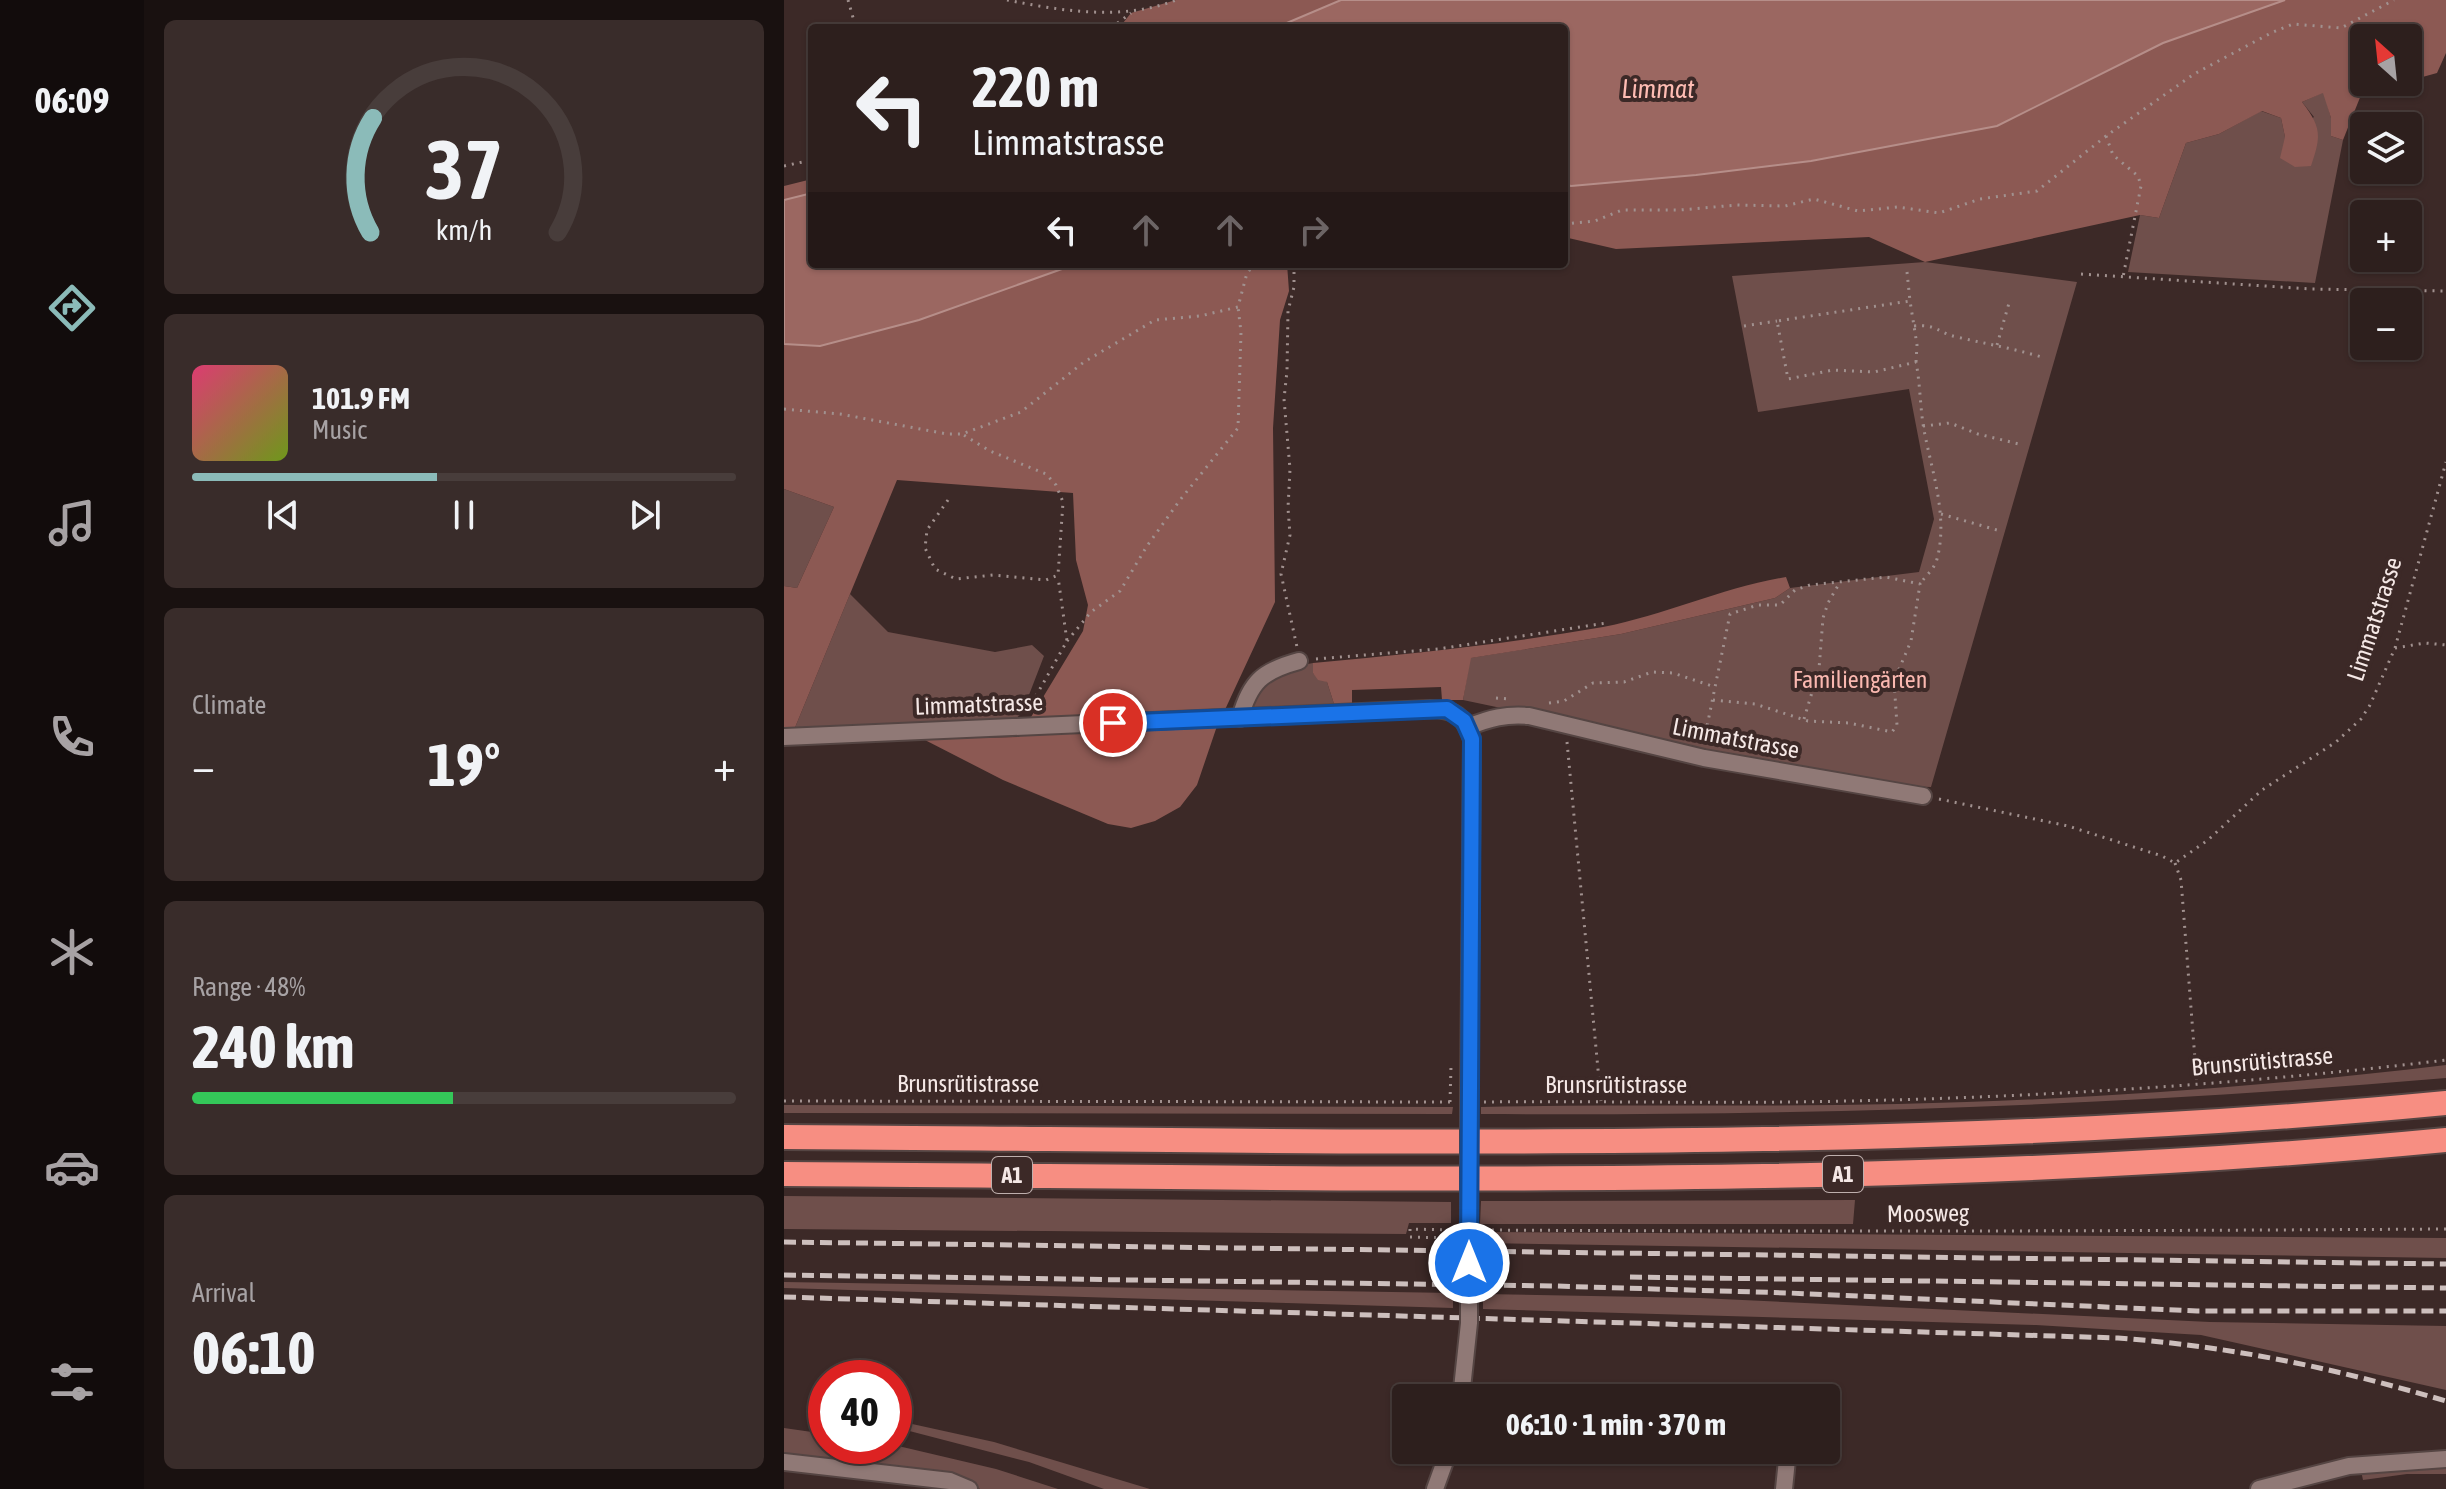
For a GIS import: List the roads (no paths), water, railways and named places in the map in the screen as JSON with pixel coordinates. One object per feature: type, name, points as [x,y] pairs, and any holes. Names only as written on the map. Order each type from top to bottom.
[{"type":"highway","name":"A1","points":[[784,1137],[1399,1141],[1804,1138],[2112,1128],[2446,1103]]},
{"type":"highway","name":"A1","points":[[784,1174],[1764,1175],[2114,1164],[2303,1153],[2446,1140]]},
{"type":"street","points":[[1240,718],[1247,693],[1260,678],[1299,661]]},
{"type":"street","name":"Limmatstrasse","points":[[784,737],[1447,709],[1458,714],[1468,727],[1490,717],[1510,714],[1529,716],[1701,757],[1923,796]]},
{"type":"street","points":[[1462,1384],[1468,1331],[1472,1100],[1472,739],[1468,727]]},
{"type":"street","points":[[2259,1489],[2349,1466],[2446,1459]]},
{"type":"street","points":[[784,1462],[950,1481],[969,1489]]},
{"type":"street","points":[[1435,1489],[1444,1464]]},
{"type":"street","points":[[1784,1489],[1787,1464]]},
{"type":"water","name":"Limmat","points":[[1341,0],[2285,0],[2163,43],[1997,126],[1811,161],[1571,186],[1568,185],[1568,24],[1284,24]]},
{"type":"water","points":[[808,194],[808,268],[1065,268],[919,320],[820,346],[784,344],[784,200]]},
{"type":"railway","points":[[784,1242],[2446,1264]]},
{"type":"railway","points":[[784,1275],[1554,1286],[2197,1311],[2446,1311]]},
{"type":"railway","points":[[1630,1277],[2446,1288]]},
{"type":"railway","points":[[784,1297],[2118,1338],[2284,1360],[2446,1401]]},
{"type":"park label","name":"Familiengärten","points":[[1860,679]]}]
